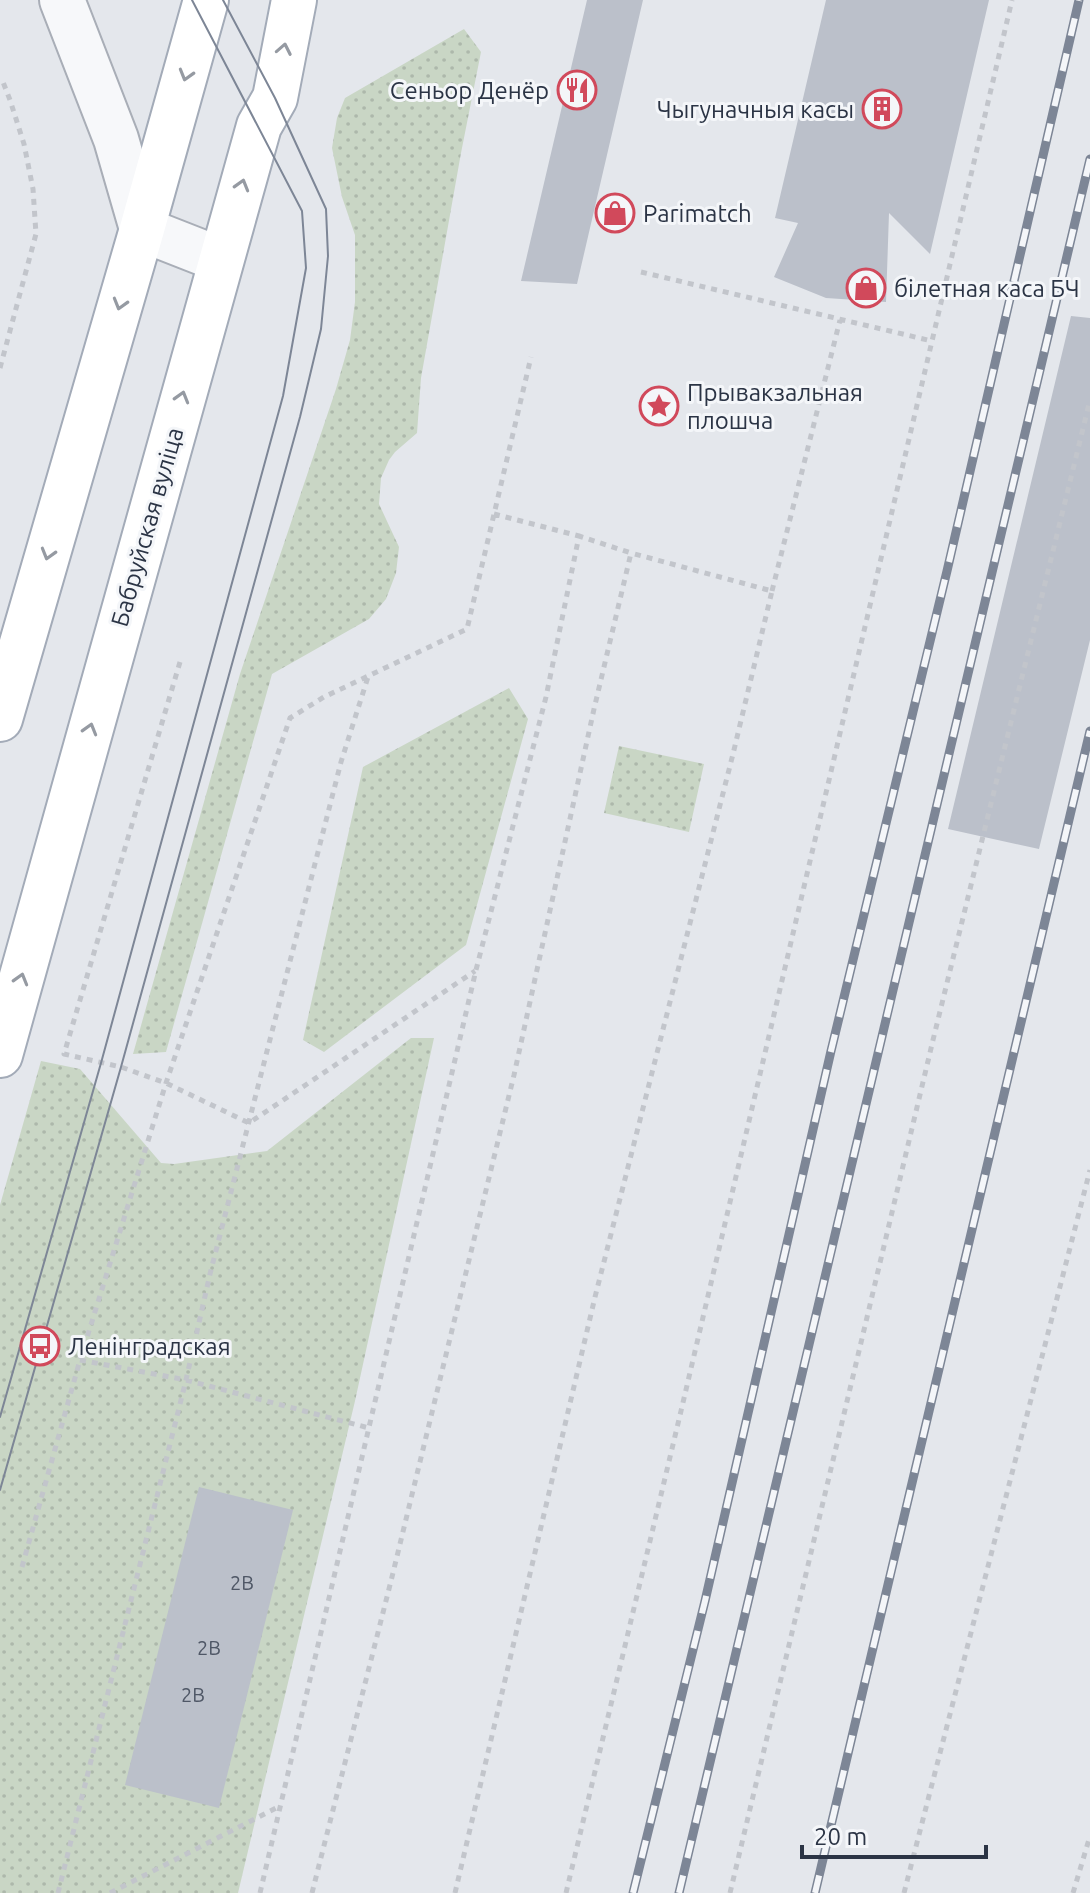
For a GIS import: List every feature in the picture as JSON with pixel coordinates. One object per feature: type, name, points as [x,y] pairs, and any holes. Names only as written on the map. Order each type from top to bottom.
[{"type":"main road","points":[[0,719],[206,0]]},
{"type":"main road","name":"Бабруйская вуліца","points":[[0,1055],[259,126],[275,98],[294,0]]},
{"type":"street","points":[[62,0],[116,139]]},
{"type":"street","points":[[87,0],[116,139],[142,229],[221,260]]},
{"type":"path","points":[[566,1893],[1012,0]]},
{"type":"path","points":[[0,368],[36,234],[33,189],[24,144],[3,82]]},
{"type":"path","points":[[641,272],[932,341]]},
{"type":"path","points":[[455,1893],[595,1297],[841,320]]},
{"type":"path","points":[[22,1567],[80,1360],[166,1083],[290,718],[324,697],[467,629],[531,357]]},
{"type":"path","points":[[730,1893],[933,1040],[1090,400]]},
{"type":"path","points":[[494,514],[772,591]]},
{"type":"path","points":[[260,1893],[476,970],[546,697],[579,536]]},
{"type":"path","points":[[312,1893],[514,1075],[631,553]]},
{"type":"path","points":[[180,662],[64,1054],[121,1067],[166,1083],[249,1123]]},
{"type":"path","points":[[58,1893],[210,1274],[341,762],[368,677]]},
{"type":"path","points":[[249,1123],[476,970]]},
{"type":"path","points":[[904,1893],[1090,1170]]},
{"type":"path","points":[[80,1360],[186,1380],[369,1428]]},
{"type":"path","points":[[110,1893],[279,1807]]},
{"type":"path","points":[[1073,1893],[1090,1836]]},
{"type":"green space","points":[[464,29],[481,52],[421,378],[417,433],[395,452],[381,478],[379,504],[399,547],[396,573],[386,599],[369,619],[272,674],[166,1052],[133,1054],[240,674],[350,340],[355,302],[355,235],[342,197],[332,148],[337,118],[345,98]]},
{"type":"green space","points":[[509,688],[528,719],[466,945],[324,1052],[303,1040],[363,767]]},
{"type":"green space","points":[[619,746],[704,764],[689,832],[604,813]]},
{"type":"green space","points":[[411,1038],[434,1038],[355,1401],[238,1893],[0,1893],[0,1205],[41,1061],[80,1069],[161,1163],[174,1164],[267,1151]]},
{"type":"building","points":[[587,0],[643,0],[577,284],[521,281]]},
{"type":"building","name":"Чыгуначныя касы","points":[[826,0],[989,0],[930,254],[889,213],[886,302],[826,298],[774,277],[798,223],[775,218]]},
{"type":"building","points":[[1071,316],[1090,318],[1090,640],[1039,849],[948,829]]},
{"type":"building","points":[[199,1487],[293,1510],[219,1808],[125,1785]]},
{"type":"tram line","points":[[0,1417],[101,1063],[283,396],[306,268],[302,211],[192,0]]},
{"type":"tram line","points":[[0,1490],[121,1067],[300,417],[321,329],[328,256],[326,209],[275,98],[223,0]]},
{"type":"railway","points":[[633,1893],[705,1601],[831,1051],[947,571],[1079,0]]},
{"type":"railway","points":[[679,1893],[1090,159]]},
{"type":"railway","points":[[815,1893],[1090,731]]},
{"type":"place","name":"Сеньор Денёр","points":[[577,90]]},
{"type":"place","name":"Чыгуначныя касы","points":[[882,109]]},
{"type":"place","name":"Parimatch","points":[[615,213]]},
{"type":"place","name":"білетная каса БЧ","points":[[866,288]]},
{"type":"place","name":"Прывакзальная плошча","points":[[659,406]]},
{"type":"place","name":"Ленінградская","points":[[40,1346]]}]
